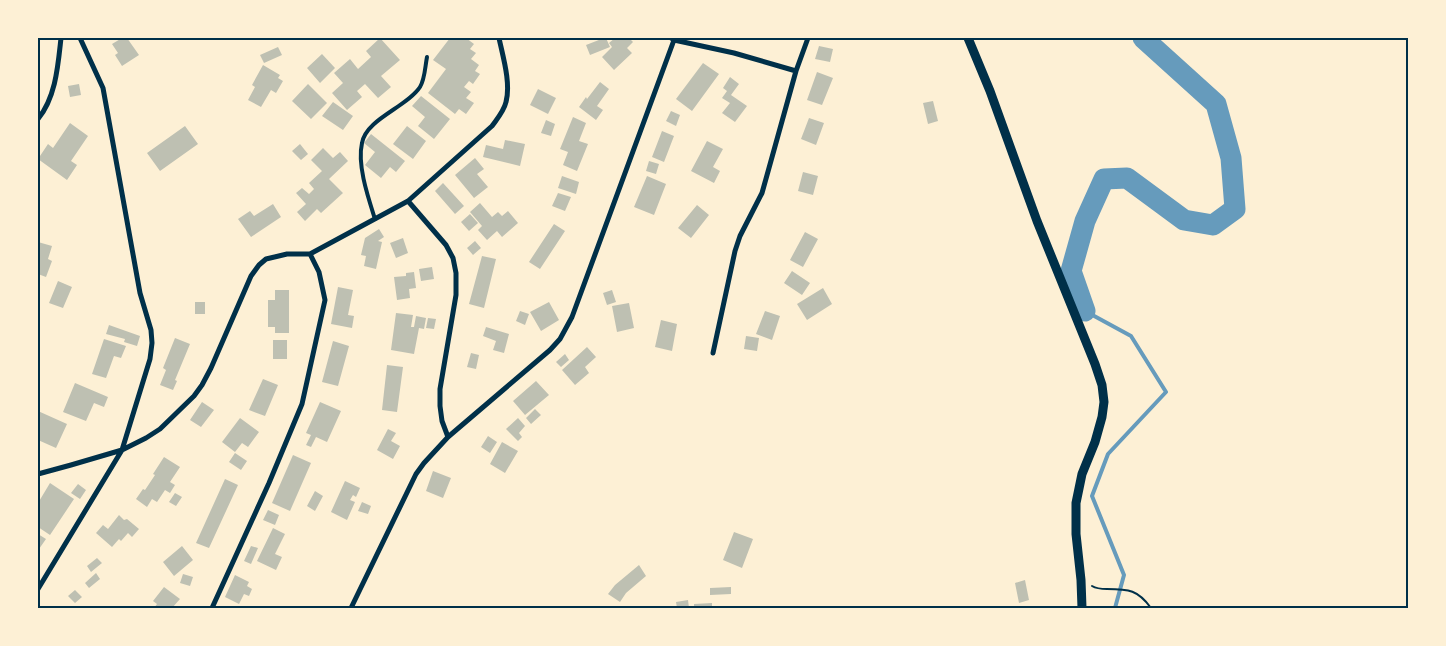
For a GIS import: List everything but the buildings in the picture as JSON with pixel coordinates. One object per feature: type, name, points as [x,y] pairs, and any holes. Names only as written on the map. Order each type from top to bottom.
[{"type":"street","points":[[38,119],[49,101],[54,83],[61,38]]},
{"type":"street","points":[[38,589],[122,450],[150,359],[152,343],[151,330],[140,293],[103,88],[80,38]]},
{"type":"street","points":[[38,474],[122,450],[160,429],[185,406],[202,385],[229,330],[251,276],[266,259],[277,256],[310,254],[408,201],[492,126],[506,103],[508,88],[499,38]]},
{"type":"street","points":[[713,353],[735,251],[740,236],[762,193],[796,71],[808,38]]},
{"type":"street","points":[[968,38],[990,91],[1036,221],[1096,364],[1102,385],[1104,402],[1102,417],[1082,474],[1076,503],[1076,534],[1082,608]]},
{"type":"street","points":[[351,608],[416,474],[424,463],[448,437],[550,350],[560,339],[572,317],[673,39],[796,71]]},
{"type":"street","points":[[408,201],[446,245],[453,258],[456,273],[456,295],[440,389],[442,421],[448,437]]},
{"type":"street","points":[[212,608],[302,404],[325,300],[319,272],[310,254]]},
{"type":"lane","points":[[375,219],[364,183],[361,153],[363,136],[369,128],[413,95],[420,87],[424,77],[427,57]]},
{"type":"path","points":[[1081,580],[1096,589],[1126,589],[1143,597],[1151,608]]},
{"type":"waterway","points":[[1085,311],[1071,271],[1085,221],[1104,179],[1127,178],[1184,220],[1213,225],[1235,209],[1231,158],[1216,104],[1143,38]]},
{"type":"waterway","points":[[1085,311],[1131,336],[1166,392],[1108,454],[1092,496],[1124,575],[1115,608]]}]
